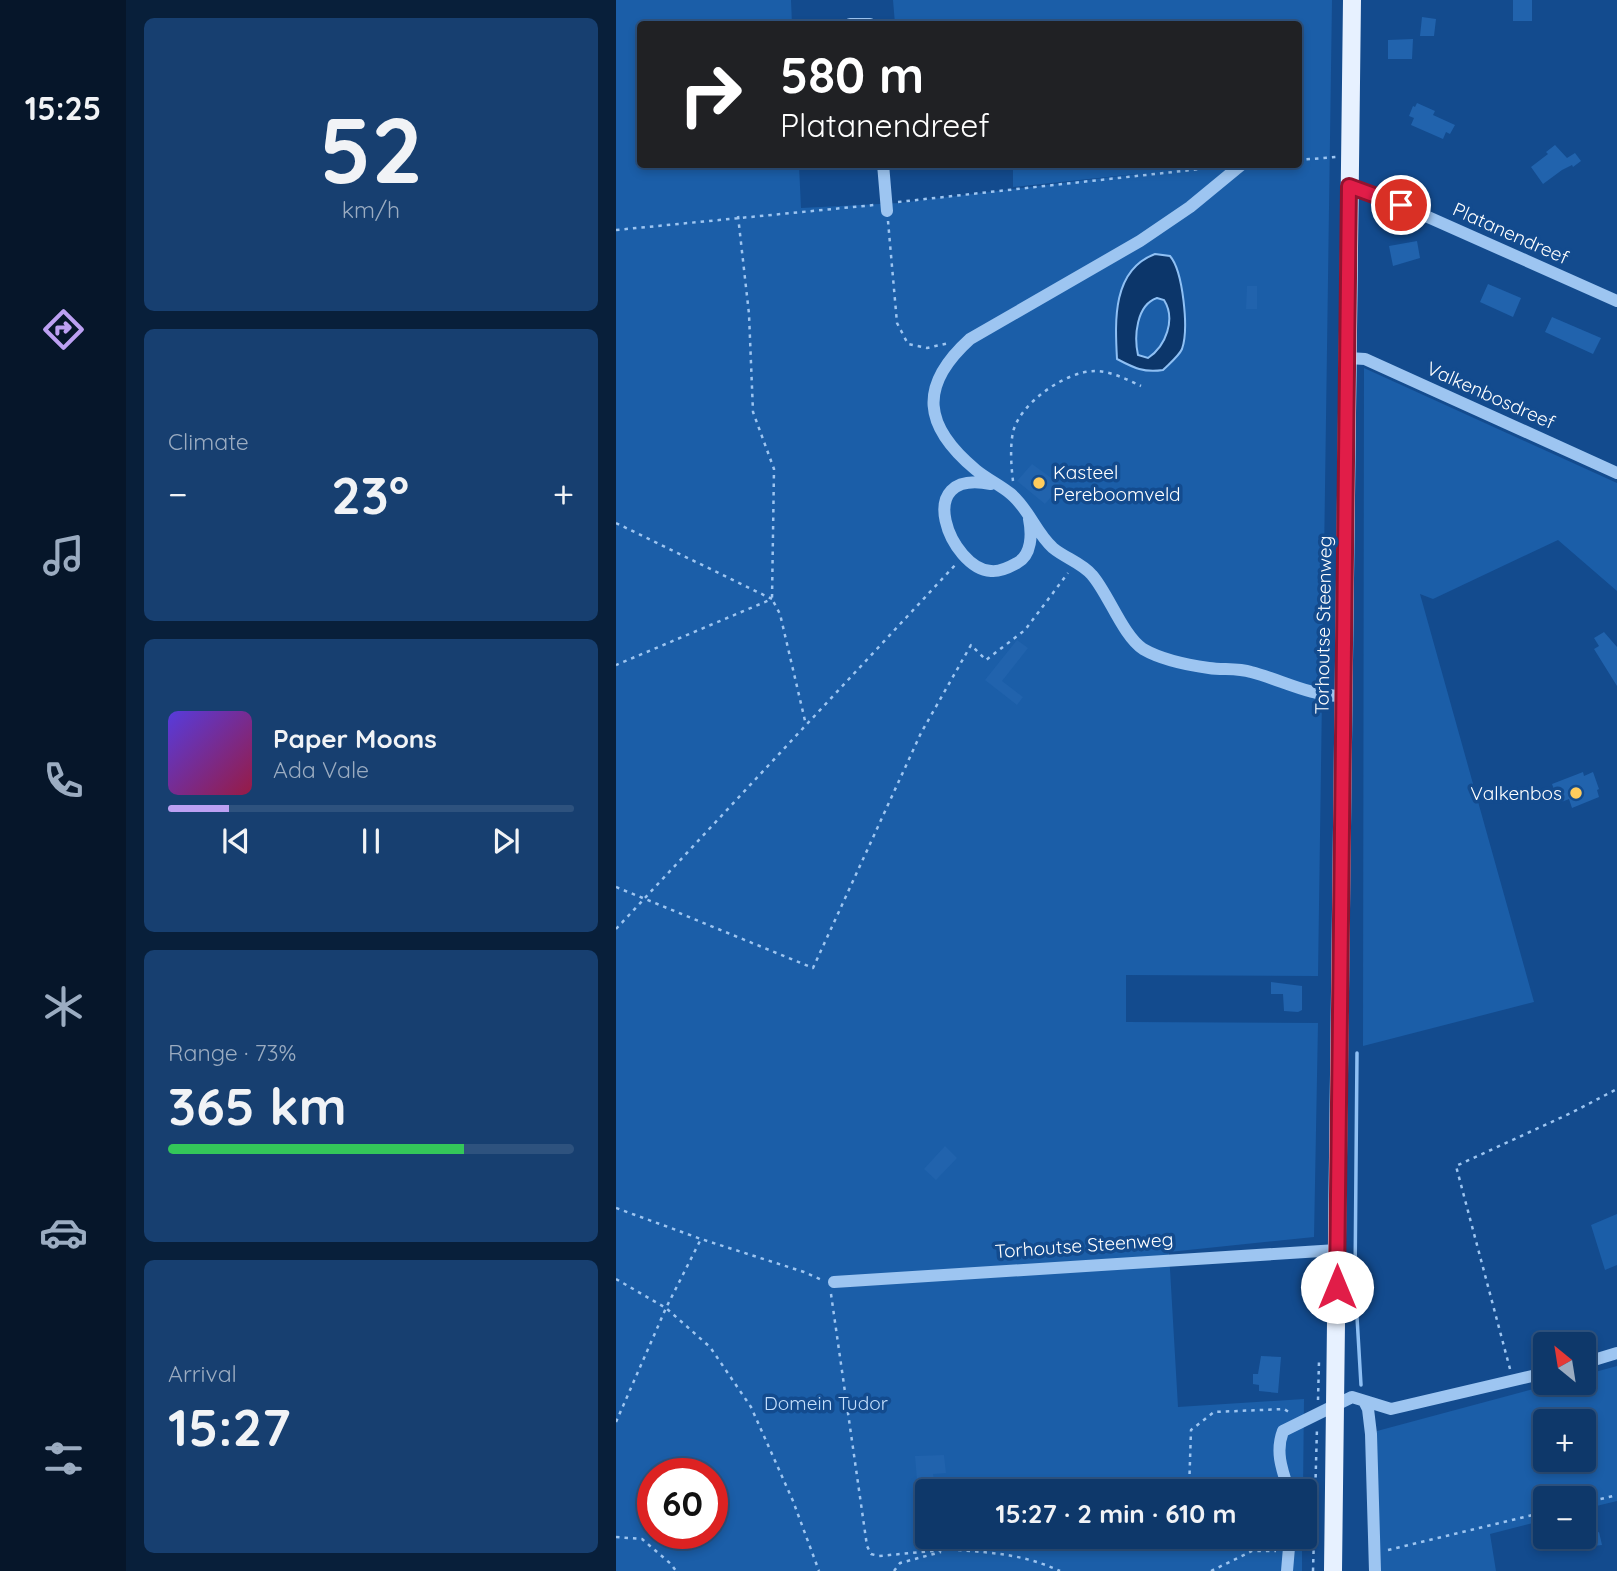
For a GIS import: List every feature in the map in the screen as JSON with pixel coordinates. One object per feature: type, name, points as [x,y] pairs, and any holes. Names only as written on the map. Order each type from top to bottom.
[{"type":"main road","name":"Torhoutse Steenweg","points":[[1333,1571],[1352,0]]},
{"type":"street","points":[[883,168],[887,207]]},
{"type":"street","points":[[1237,168],[1190,207],[1140,241],[970,339],[953,354],[939,377],[932,401],[936,422],[948,442],[975,469],[1013,495],[1053,548],[1095,579],[1115,615],[1141,648],[1177,663],[1249,671],[1289,686],[1328,696],[1342,696]]},
{"type":"street","name":"Platanendreef","points":[[1349,186],[1401,205],[1617,301]]},
{"type":"street","name":"Valkenbosdreef","points":[[1348,358],[1365,359],[1617,473]]},
{"type":"street","points":[[996,485],[969,482],[957,486],[944,503],[943,517],[947,530],[964,556],[976,566],[991,571],[1006,569],[1021,561],[1028,549],[1031,531],[1027,512]]},
{"type":"street","name":"Torhoutse Steenweg","points":[[830,1285],[1337,1250]]},
{"type":"street","points":[[1596,1359],[1617,1353]]},
{"type":"street","points":[[1285,1479],[1278,1443],[1283,1430],[1352,1396],[1391,1409],[1533,1376]]},
{"type":"street","points":[[1364,1401],[1368,1409],[1371,1434],[1375,1571]]},
{"type":"street","points":[[1287,1571],[1289,1551]]},
{"type":"path","points":[[1302,160],[1350,156]]},
{"type":"path","points":[[616,230],[738,216],[887,207],[1216,168]]},
{"type":"path","points":[[887,207],[897,323],[908,344],[927,348],[970,339]]},
{"type":"path","points":[[738,216],[749,314],[753,412],[774,469],[772,599],[780,614],[806,725]]},
{"type":"path","points":[[1014,486],[1011,463],[1013,431],[1025,411],[1042,393],[1069,377],[1095,371],[1124,378],[1141,386]]},
{"type":"path","points":[[616,523],[772,599]]},
{"type":"path","points":[[616,929],[964,556]]},
{"type":"path","points":[[616,887],[813,968],[921,733],[971,645],[986,660],[1025,630],[1076,563]]},
{"type":"path","points":[[616,665],[772,599]]},
{"type":"path","points":[[1514,1381],[1456,1166],[1564,1117],[1617,1088]]},
{"type":"path","points":[[616,1208],[804,1272],[830,1285],[867,1546],[871,1554],[879,1556],[959,1549]]},
{"type":"path","points":[[616,1422],[666,1308],[701,1239]]},
{"type":"path","points":[[616,1279],[666,1308],[710,1347],[751,1407],[793,1501],[819,1571]]},
{"type":"path","points":[[1189,1479],[1191,1430],[1214,1412],[1284,1409],[1301,1420]]},
{"type":"path","points":[[1313,1571],[1317,1414]]},
{"type":"path","points":[[1596,1500],[1617,1495]]},
{"type":"path","points":[[1374,1553],[1533,1515]]},
{"type":"path","points":[[616,1537],[642,1539],[676,1571]]},
{"type":"path","points":[[894,1571],[900,1563],[949,1550],[992,1552],[1032,1559],[1060,1571]]},
{"type":"path","points":[[1211,1571],[1252,1551],[1289,1551]]},
{"type":"green space","name":"Domein Tudor","points":[[616,0],[791,0],[792,21],[637,21],[637,168],[799,168],[801,208],[899,203],[1136,174],[1013,187],[1013,168],[1302,168],[1302,21],[895,21],[893,0],[1332,0],[1318,976],[1126,975],[1126,1022],[1318,1023],[1314,1237],[1169,1252],[1178,1407],[1304,1399],[1303,1479],[915,1479],[915,1549],[1302,1549],[1302,1571],[616,1571]]},
{"type":"green space","points":[[1364,368],[1617,483],[1617,591],[1558,540],[1433,599],[1420,594],[1534,1002],[1363,1046]]},
{"type":"green space","points":[[1617,1214],[1617,1265],[1605,1270],[1591,1225]]},
{"type":"green space","points":[[1617,1366],[1617,1501],[1596,1506],[1596,1486],[1533,1486],[1533,1523],[1490,1534],[1496,1571],[1378,1571],[1377,1431],[1533,1389],[1533,1395],[1596,1395],[1596,1372]]},
{"type":"shaded area","points":[[1155,254],[1170,256],[1175,263],[1181,287],[1185,315],[1184,340],[1181,352],[1163,370],[1139,369],[1117,359],[1119,298],[1131,272]],"holes":[[[1157,298],[1164,300],[1169,315],[1164,339],[1148,358],[1138,355],[1136,339],[1141,314],[1150,302]]]},
{"type":"building","points":[[1513,0],[1532,0],[1532,21],[1513,21]]},
{"type":"building","points":[[1422,17],[1436,19],[1434,36],[1420,36]]},
{"type":"building","points":[[1413,39],[1412,59],[1388,59],[1388,40]]},
{"type":"building","points":[[1417,103],[1435,111],[1433,115],[1455,125],[1450,134],[1446,132],[1443,139],[1411,125],[1414,118],[1409,116]]},
{"type":"building","points":[[1555,145],[1567,158],[1575,153],[1581,161],[1562,170],[1543,184],[1531,167]]},
{"type":"building","points":[[1417,241],[1420,258],[1393,266],[1389,246]]},
{"type":"building","points":[[1488,284],[1521,298],[1513,317],[1480,302]]},
{"type":"building","points":[[1247,286],[1257,286],[1257,309],[1246,309]]},
{"type":"building","points":[[1552,317],[1601,338],[1593,354],[1545,332]]},
{"type":"building","name":"Kasteel Pereboomveld","points":[[1032,464],[1061,485],[1045,504],[1017,481]]},
{"type":"building","points":[[1604,632],[1617,647],[1617,686],[1594,649],[1599,646],[1594,638]]},
{"type":"building","points":[[1017,640],[1028,648],[1002,681],[1023,697],[1017,705],[985,680]]},
{"type":"building","name":"Valkenbos","points":[[1583,772],[1584,776],[1593,772],[1599,797],[1572,808],[1569,799],[1559,803],[1552,784]]},
{"type":"building","points":[[1271,982],[1302,986],[1302,1010],[1284,1011],[1283,994],[1271,994]]},
{"type":"building","points":[[945,1146],[957,1158],[936,1180],[924,1169]]},
{"type":"building","points":[[1261,1356],[1281,1357],[1278,1393],[1259,1391],[1259,1385],[1253,1384],[1253,1374],[1258,1374]]},
{"type":"building","points":[[944,1455],[946,1473],[933,1474],[934,1479],[917,1479],[915,1456]]},
{"type":"building","points":[[1599,1532],[1602,1545],[1596,1546],[1596,1533]]},
{"type":"waterway","points":[[1357,1053],[1355,1283],[1361,1385]]},
{"type":"place","name":"Kasteel Pereboomveld","points":[[1039,483]]},
{"type":"place","name":"Valkenbos","points":[[1576,793]]},
{"type":"route","points":[[1337,1287],[1349,186],[1401,205]]}]
